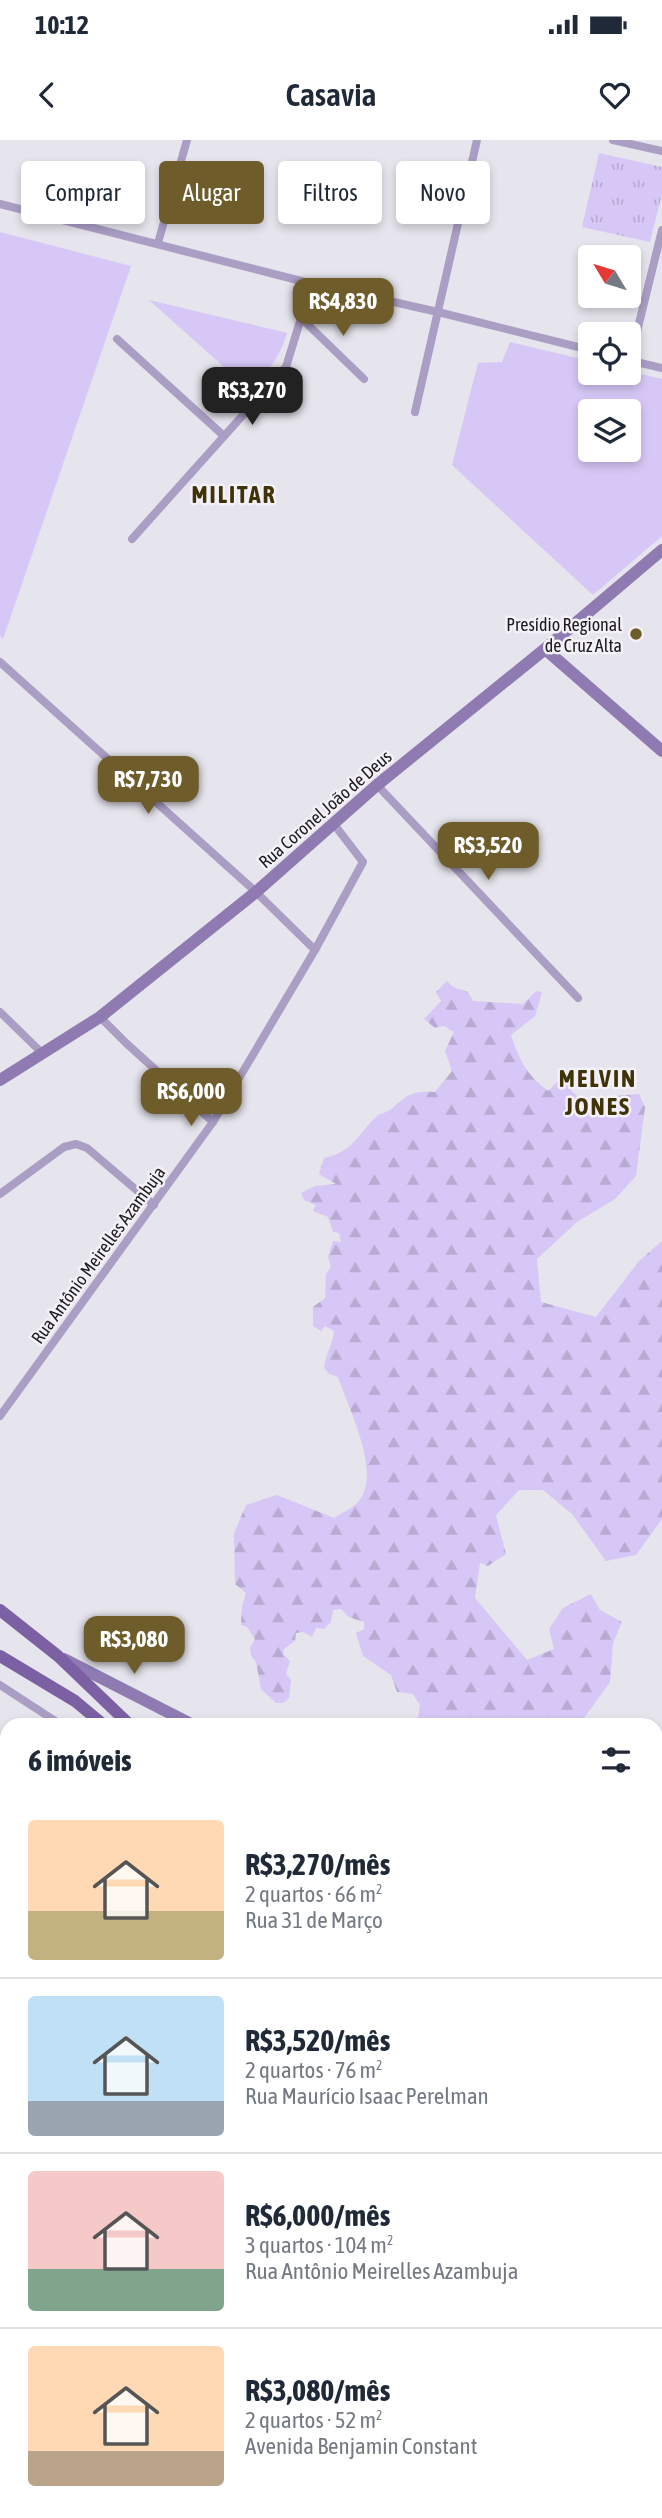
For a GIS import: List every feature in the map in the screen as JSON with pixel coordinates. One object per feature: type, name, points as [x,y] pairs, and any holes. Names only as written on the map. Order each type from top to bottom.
[{"type":"main road","points":[[0,1610],[58,1656],[123,1718]]},
{"type":"main road","points":[[0,1657],[75,1701],[95,1718]]},
{"type":"street","points":[[158,243],[187,140]]},
{"type":"street","points":[[415,412],[477,140]]},
{"type":"street","points":[[613,140],[662,151]]},
{"type":"street","points":[[0,204],[305,282],[578,347]]},
{"type":"street","points":[[639,322],[662,230]]},
{"type":"street","points":[[132,539],[286,367],[301,318],[305,282]]},
{"type":"street","points":[[301,318],[364,379]]},
{"type":"street","points":[[117,339],[224,436]]},
{"type":"street","points":[[641,363],[662,368]]},
{"type":"street","name":"Rua Coronel João de Deus","points":[[0,1080],[100,1017],[256,892],[377,785],[662,550]]},
{"type":"street","points":[[545,649],[662,751]]},
{"type":"street","points":[[0,662],[256,892],[315,950]]},
{"type":"street","points":[[377,785],[578,998]]},
{"type":"street","name":"Rua Antônio Meirelles Azambuja","points":[[0,1416],[213,1122],[315,950],[363,862],[333,823]]},
{"type":"street","points":[[0,1012],[42,1053]]},
{"type":"street","points":[[100,1017],[213,1122]]},
{"type":"street","points":[[0,1194],[64,1147],[76,1144],[87,1148],[154,1205]]},
{"type":"street","points":[[58,1656],[179,1718]]},
{"type":"street","points":[[0,1685],[51,1718]]},
{"type":"green space","points":[[599,153],[662,167],[662,194],[650,242],[582,227]]},
{"type":"green space","points":[[0,232],[131,266],[3,639],[0,636]]},
{"type":"green space","points":[[149,300],[287,333],[277,356],[251,391]]},
{"type":"green space","points":[[510,342],[578,358],[578,385],[641,385],[641,374],[662,379],[662,536],[593,595],[452,465],[478,363],[502,362]]},
{"type":"green space","points":[[447,981],[453,987],[468,992],[473,1001],[523,1004],[536,991],[542,992],[535,1016],[511,1035],[521,1060],[534,1079],[548,1091],[565,1074],[568,1087],[580,1099],[639,1094],[645,1107],[636,1176],[615,1199],[577,1222],[537,1259],[541,1302],[596,1317],[639,1261],[662,1241],[662,1519],[636,1555],[606,1561],[572,1514],[543,1490],[519,1490],[496,1515],[506,1554],[488,1566],[480,1563],[475,1598],[527,1660],[554,1649],[549,1629],[563,1608],[591,1594],[600,1610],[622,1622],[613,1643],[610,1682],[584,1718],[418,1718],[420,1705],[413,1694],[397,1692],[391,1675],[363,1656],[356,1633],[364,1629],[364,1622],[349,1617],[341,1609],[333,1610],[331,1622],[324,1629],[316,1628],[312,1637],[303,1632],[296,1633],[295,1641],[284,1649],[283,1654],[290,1661],[286,1674],[291,1680],[289,1698],[283,1703],[276,1703],[261,1689],[256,1662],[251,1656],[250,1648],[255,1639],[247,1627],[241,1625],[246,1593],[235,1584],[234,1533],[246,1505],[277,1495],[334,1518],[355,1505],[364,1491],[367,1476],[365,1459],[356,1423],[338,1377],[329,1374],[324,1367],[334,1331],[325,1326],[321,1331],[313,1326],[313,1307],[325,1298],[326,1274],[331,1267],[328,1257],[333,1241],[341,1242],[339,1233],[333,1232],[328,1217],[313,1211],[316,1205],[304,1200],[301,1193],[315,1186],[336,1184],[319,1174],[324,1158],[342,1152],[376,1117],[406,1097],[420,1092],[435,1092],[452,1071],[445,1051],[454,1032],[444,1026],[435,1028],[424,1019],[441,1001],[436,992]]},
{"type":"place","name":"Presídio Regional de Cruz Alta","points":[[636,634]]},
{"type":"district","name":"MILITAR","points":[[234,494]]},
{"type":"district","name":"MELVIN JONES","points":[[598,1092]]}]
